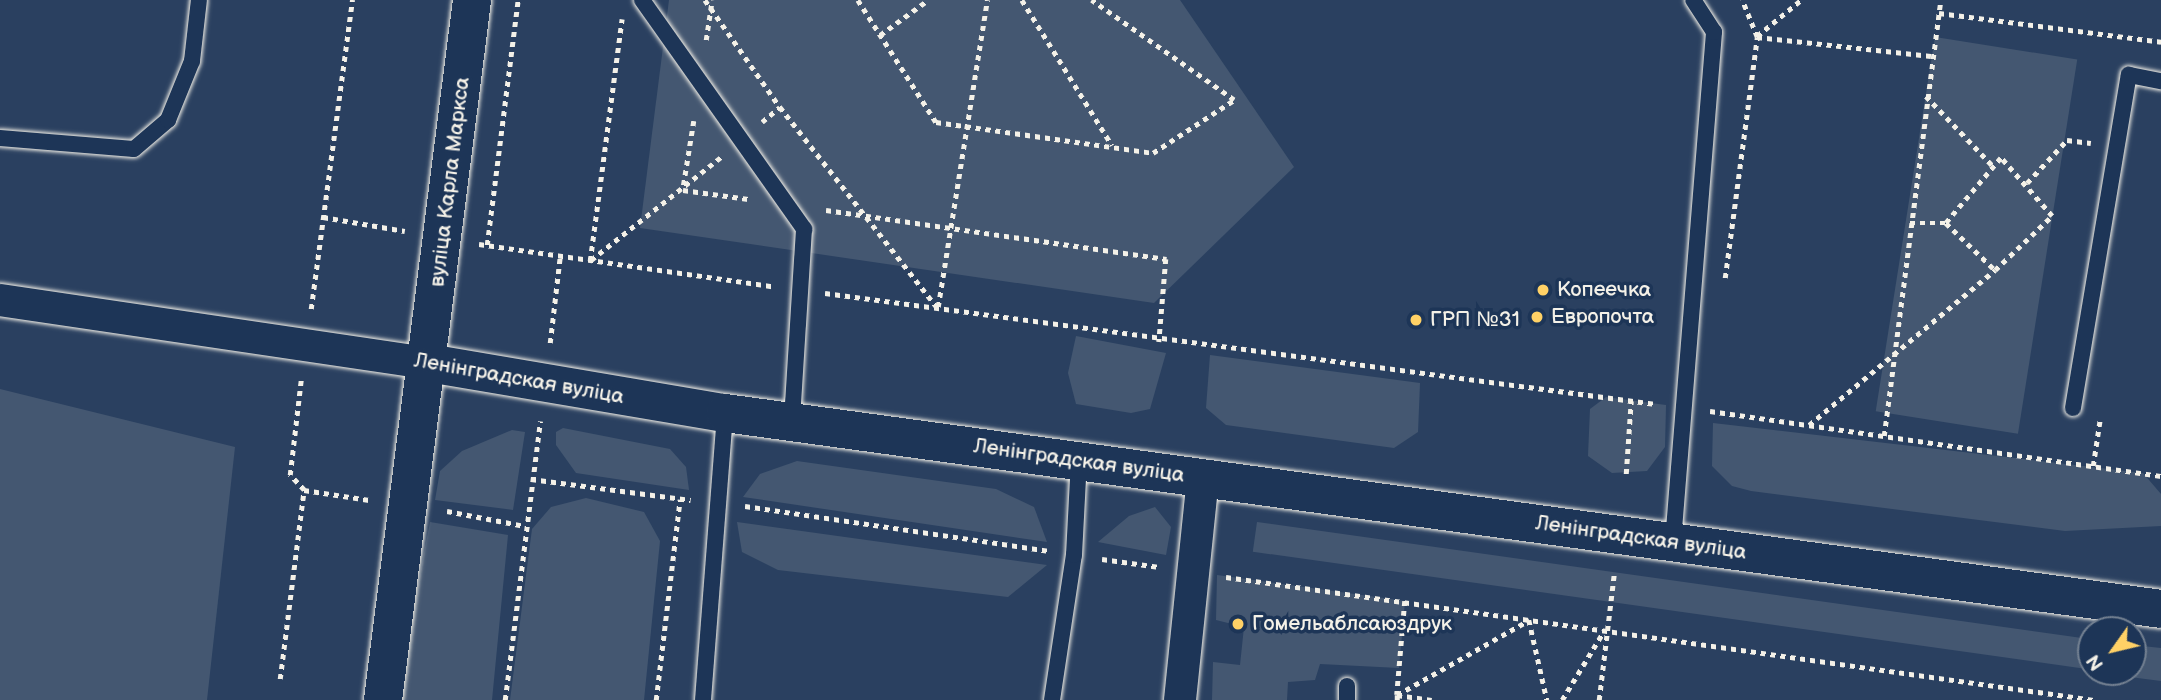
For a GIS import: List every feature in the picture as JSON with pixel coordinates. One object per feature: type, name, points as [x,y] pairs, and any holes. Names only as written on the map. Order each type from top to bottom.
[{"type":"main road","name":"вуліца Карла Маркса","points":[[383,700],[428,363],[472,0]]},
{"type":"main road","name":"Ленінградская вуліца","points":[[428,363],[725,413],[2161,609]]},
{"type":"street","name":"Ленінградская вуліца","points":[[0,300],[428,363]]},
{"type":"street","points":[[1180,700],[1203,478]]},
{"type":"lane","points":[[0,138],[134,149],[168,120],[192,61],[199,0]]},
{"type":"lane","points":[[642,0],[804,229],[792,422]]},
{"type":"lane","points":[[1673,542],[1714,32],[1693,0]]},
{"type":"lane","points":[[2073,408],[2115,145],[2129,75],[2161,81]]},
{"type":"lane","points":[[703,700],[725,413]]},
{"type":"lane","points":[[1052,700],[1074,555],[1079,461]]},
{"type":"path","points":[[486,245],[518,0]]},
{"type":"path","points":[[705,0],[780,107],[938,308]]},
{"type":"path","points":[[858,0],[936,122],[1112,145],[1153,153],[1234,100],[1091,0]]},
{"type":"path","points":[[880,35],[928,0]]},
{"type":"path","points":[[938,308],[987,0]]},
{"type":"path","points":[[1022,0],[1112,145]]},
{"type":"path","points":[[1724,286],[1757,37],[1742,0]]},
{"type":"path","points":[[1757,37],[1801,0]]},
{"type":"path","points":[[1884,436],[1931,56],[1941,0]]},
{"type":"path","points":[[1939,13],[2161,42]]},
{"type":"path","points":[[590,261],[622,14]]},
{"type":"path","points":[[1757,37],[1931,56]]},
{"type":"path","points":[[1926,96],[1993,166]]},
{"type":"path","points":[[590,261],[683,190],[780,107]]},
{"type":"path","points":[[2026,183],[2067,140],[2115,145]]},
{"type":"path","points":[[1809,425],[1995,270],[2052,216],[2026,183],[2001,158],[1946,223]]},
{"type":"path","points":[[683,190],[1166,260],[1158,342]]},
{"type":"path","points":[[1910,223],[1946,223],[1995,270]]},
{"type":"path","points":[[560,257],[938,308],[1158,342],[1809,425],[2158,475],[2161,481]]},
{"type":"path","points":[[1708,411],[1710,397]]},
{"type":"path","points":[[1626,474],[1631,401]]},
{"type":"path","points":[[505,700],[531,479],[680,499],[718,501],[1074,555],[2095,700]]},
{"type":"path","points":[[656,700],[680,499]]},
{"type":"path","points":[[1599,700],[1605,631],[1614,575]]},
{"type":"path","points":[[1397,697],[1405,601]]},
{"type":"path","points":[[1397,697],[1529,620]]},
{"type":"path","points":[[1529,620],[1547,700]]},
{"type":"path","points":[[1562,700],[1605,631]]},
{"type":"path","points":[[1397,697],[1432,700]]},
{"type":"shaded area","points":[[669,0],[1180,0],[1294,167],[1154,303],[640,228]]},
{"type":"shaded area","points":[[1935,37],[2077,60],[2018,434],[1876,411]]},
{"type":"shaded area","points":[[1076,336],[1166,353],[1150,409],[1131,413],[1076,404],[1068,373]]},
{"type":"shaded area","points":[[1210,355],[1420,383],[1418,432],[1394,448],[1226,425],[1206,408]]},
{"type":"shaded area","points":[[0,389],[235,447],[207,700],[0,700]]},
{"type":"shaded area","points":[[1606,397],[1666,405],[1665,447],[1647,471],[1612,473],[1588,456],[1590,409]]},
{"type":"shaded area","points":[[1713,423],[2143,473],[2161,494],[2161,526],[2065,531],[1751,491],[1732,486],[1712,466]]},
{"type":"shaded area","points":[[563,428],[670,449],[686,467],[689,490],[576,473],[556,445],[556,432]]},
{"type":"shaded area","points":[[512,430],[525,432],[513,510],[435,500],[440,471],[462,451]]},
{"type":"shaded area","points":[[797,461],[996,489],[1034,507],[1047,542],[743,497],[760,474]]},
{"type":"shaded area","points":[[586,498],[644,512],[660,541],[644,700],[510,700],[532,529],[551,507]]},
{"type":"shaded area","points":[[1155,507],[1171,527],[1166,555],[1098,542],[1129,516]]},
{"type":"shaded area","points":[[430,522],[508,535],[492,700],[396,700]]},
{"type":"shaded area","points":[[737,522],[1047,565],[1008,597],[778,570],[742,552]]},
{"type":"shaded area","points":[[1257,522],[2077,637],[2077,668],[1253,552]]},
{"type":"shaded area","points":[[1217,575],[1405,601],[1399,668],[1320,664],[1315,680],[1288,682],[1287,700],[1212,700],[1213,662],[1240,665],[1244,627],[1216,620]]},
{"type":"shaded area","points":[[2147,646],[2161,648],[2161,681],[2147,679]]},
{"type":"place","name":"Копеечка","points":[[1543,290]]},
{"type":"place","name":"Европочта","points":[[1537,317]]},
{"type":"place","name":"ГРП №31","points":[[1416,320]]},
{"type":"place","name":"Гомельаблсаюздрук","points":[[1238,624]]}]
